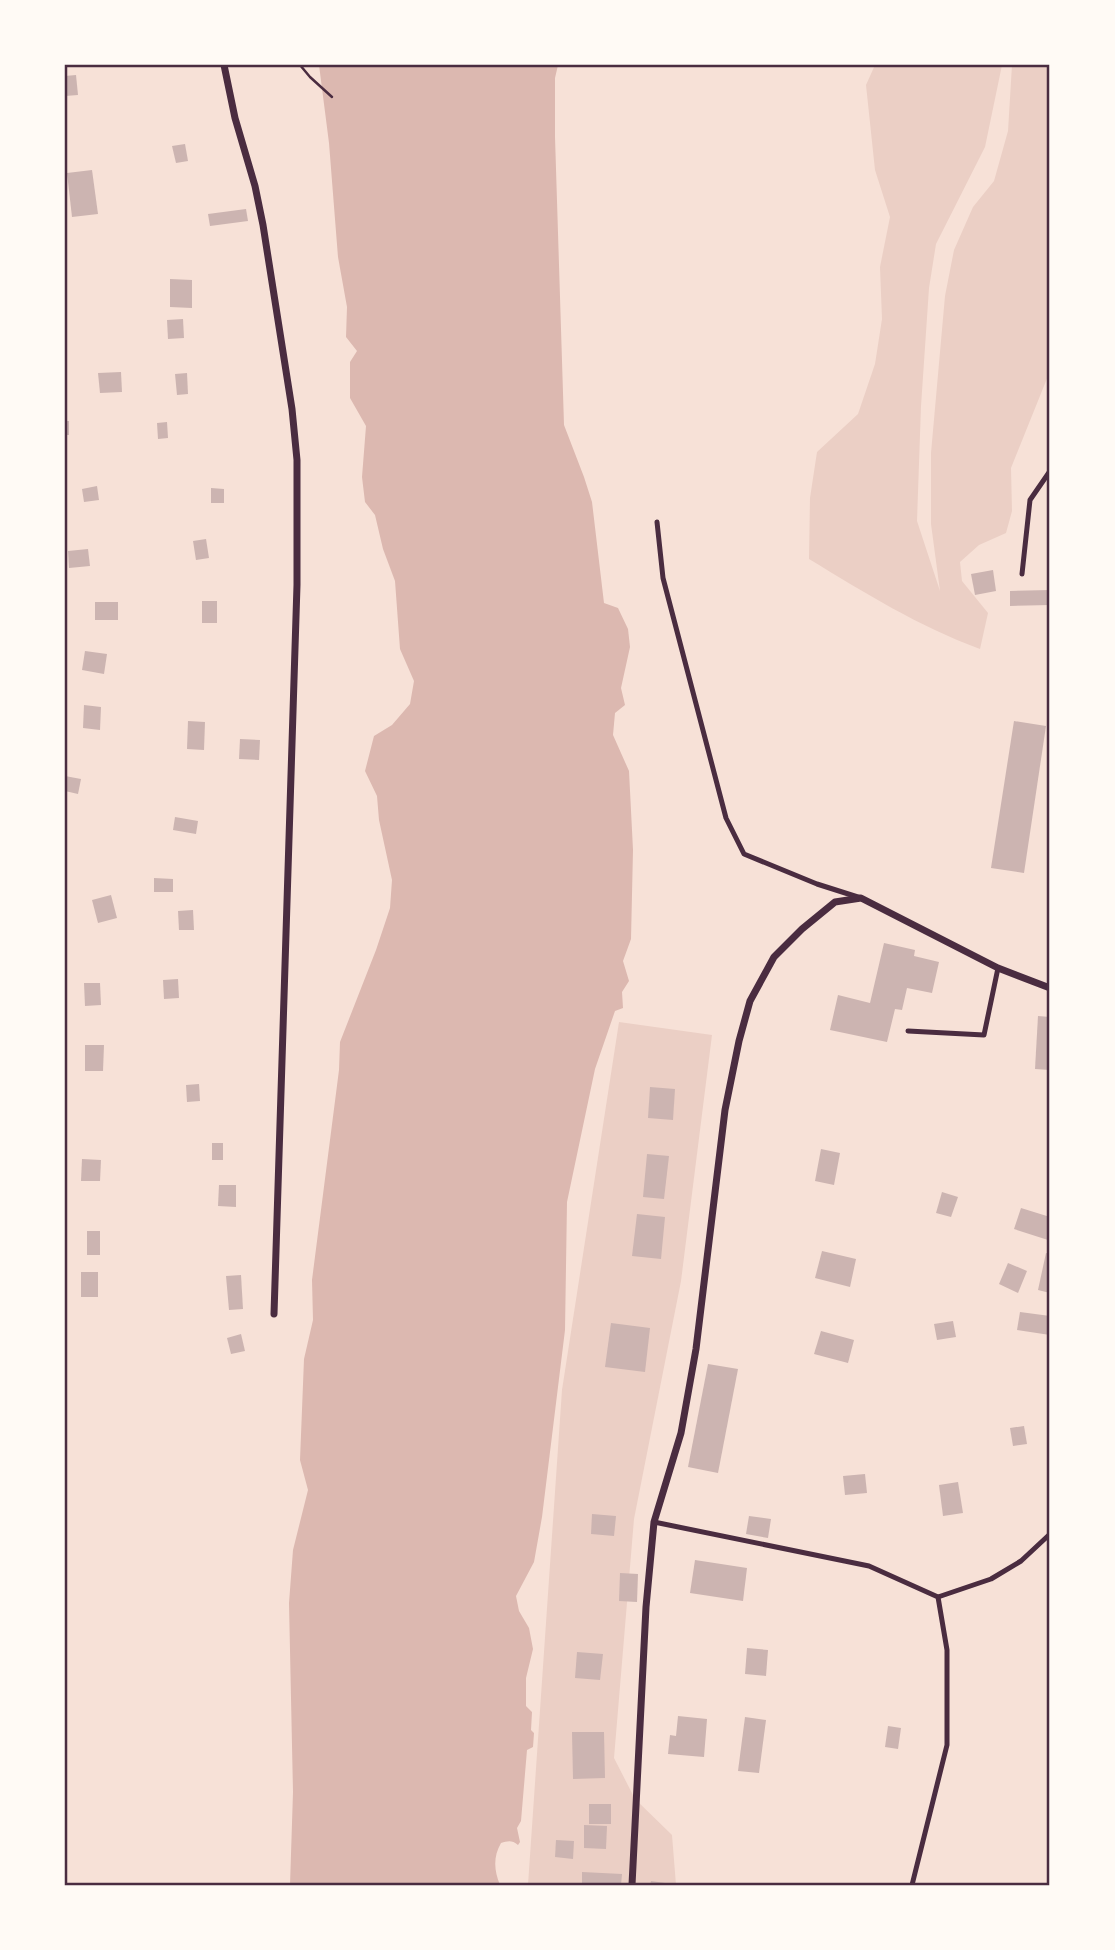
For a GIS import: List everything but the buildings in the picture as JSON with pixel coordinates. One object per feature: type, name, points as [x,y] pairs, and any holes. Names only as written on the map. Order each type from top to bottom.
[{"type":"street","points":[[224,65],[263,225],[292,409],[297,460],[296,599],[274,1314]]},
{"type":"street","points":[[632,1885],[646,1607],[654,1522],[681,1433],[696,1349],[725,1110],[750,1001],[774,957],[802,929],[835,902],[861,898],[998,968],[1050,988]]},
{"type":"lane","points":[[1022,574],[1030,500],[1050,471]]},
{"type":"lane","points":[[657,522],[666,591],[726,818],[744,854],[817,884],[861,898]]},
{"type":"lane","points":[[908,1031],[984,1035],[998,968]]},
{"type":"lane","points":[[654,1522],[869,1566],[938,1597],[991,1579],[1021,1561],[1050,1534]]},
{"type":"lane","points":[[912,1885],[947,1745],[947,1650],[938,1597]]},
{"type":"path","points":[[300,65],[332,97]]},
{"type":"shaded area","points":[[319,65],[558,65],[555,78],[555,137],[564,425],[592,502],[604,603],[618,608],[628,629],[630,647],[621,688],[625,705],[615,713],[613,735],[629,771],[633,850],[631,939],[623,961],[629,981],[622,992],[623,1008],[615,1011],[595,1069],[567,1202],[565,1330],[542,1517],[534,1562],[516,1596],[519,1611],[529,1628],[533,1649],[526,1678],[526,1706],[532,1712],[533,1747],[527,1750],[521,1821],[517,1828],[520,1842],[518,1845],[510,1841],[501,1843],[497,1853],[496,1869],[500,1885],[290,1885],[293,1792],[289,1603],[293,1550],[308,1490],[300,1460],[304,1359],[313,1320],[312,1280],[339,1070],[340,1042],[390,908],[392,880],[379,820],[377,796],[365,771],[374,736],[392,725],[410,704],[414,681],[400,649],[395,581],[383,549],[375,515],[365,502],[362,477],[366,426],[350,398],[350,362],[357,351],[346,337],[347,307],[338,257],[329,143]]},
{"type":"shaded area","points":[[875,65],[1002,65],[985,147],[936,244],[929,288],[917,521],[940,591],[931,524],[931,453],[945,296],[954,250],[973,207],[994,181],[1008,131],[1012,65],[1050,65],[1050,365],[1011,468],[1012,511],[1006,533],[979,545],[960,562],[962,581],[988,613],[980,649],[913,619],[809,559],[810,498],[817,452],[858,414],[875,364],[882,319],[880,267],[890,217],[875,170],[866,85]]},
{"type":"shaded area","points":[[619,1022],[712,1035],[681,1281],[634,1519],[614,1758],[635,1799],[672,1835],[676,1885],[528,1885],[562,1390]]}]
